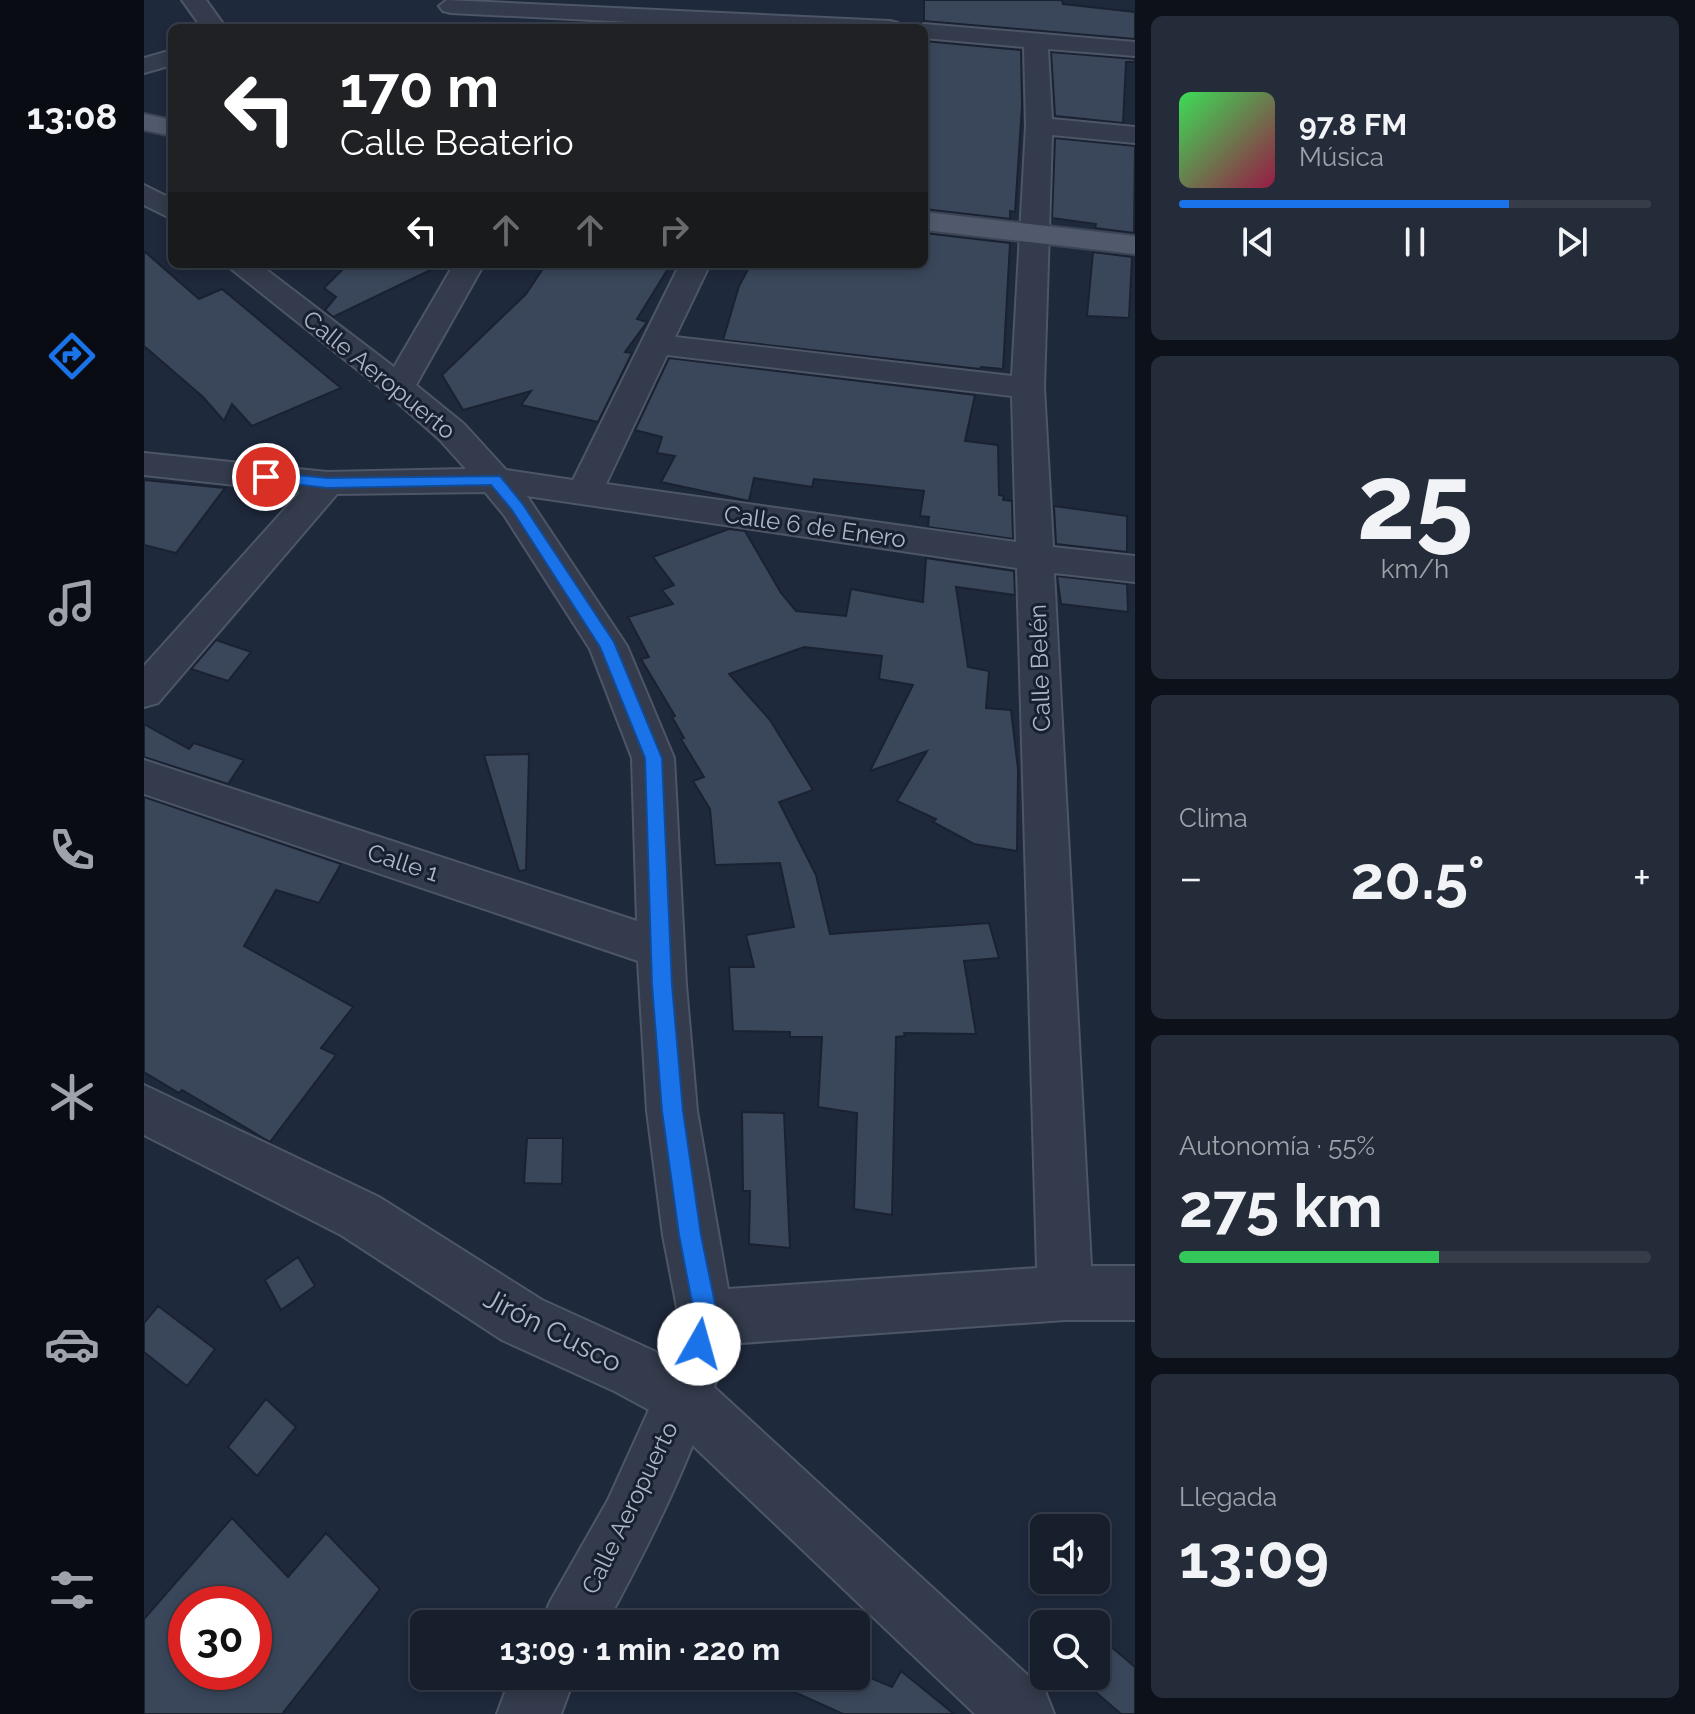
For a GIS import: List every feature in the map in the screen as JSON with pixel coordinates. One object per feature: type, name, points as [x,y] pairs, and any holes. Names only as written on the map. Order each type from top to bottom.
[{"type":"main road","points":[[144,122],[168,127]]},
{"type":"main road","points":[[928,222],[1135,245]]},
{"type":"street","points":[[194,0],[211,24]]},
{"type":"street","points":[[816,0],[848,24]]},
{"type":"street","points":[[447,9],[803,24]]},
{"type":"street","points":[[928,31],[1135,49]]},
{"type":"street","name":"Calle Belén","points":[[1036,42],[1039,126],[1028,388],[1065,1293]]},
{"type":"street","points":[[144,66],[168,58]]},
{"type":"street","points":[[1039,126],[1135,135]]},
{"type":"street","points":[[144,193],[168,208]]},
{"type":"street","name":"Calle Aeropuerto","points":[[245,268],[399,387],[452,432],[495,480],[517,507],[608,646],[653,758],[672,1111],[690,1235],[707,1318],[684,1398],[629,1521],[580,1610]]},
{"type":"street","points":[[399,387],[467,268]]},
{"type":"street","points":[[584,494],[693,268]]},
{"type":"street","points":[[655,344],[1028,388]]},
{"type":"street","name":"Calle 6 de Enero","points":[[144,464],[327,483],[495,480],[1036,558],[1135,569]]},
{"type":"street","points":[[144,692],[327,483]]},
{"type":"street","name":"Calle 1","points":[[144,777],[662,949]]},
{"type":"street","name":"Jirón Cusco","points":[[144,1109],[360,1216],[522,1320],[634,1371],[684,1398],[1022,1714]]},
{"type":"street","points":[[707,1318],[1065,1293],[1135,1293]]},
{"type":"street","points":[[529,1714],[538,1690]]},
{"type":"building","points":[[924,0],[1062,0],[1063,4],[1135,12],[1135,39],[924,21]]},
{"type":"building","points":[[928,41],[1021,50],[1022,106],[1015,212],[1010,211],[1010,219],[928,209]]},
{"type":"building","points":[[1051,52],[1135,59],[1135,62],[1126,62],[1123,123],[1055,116]]},
{"type":"building","points":[[1055,138],[1135,146],[1134,233],[1052,218]]},
{"type":"building","points":[[928,233],[1010,243],[1003,369],[723,340],[739,286],[749,268],[928,268]]},
{"type":"building","points":[[144,251],[199,299],[222,289],[341,388],[252,426],[232,404],[224,421],[203,397],[144,346]]},
{"type":"building","points":[[1093,252],[1132,257],[1129,318],[1087,316]]},
{"type":"building","points":[[344,268],[435,268],[333,317],[325,310],[336,297],[324,288]]},
{"type":"building","points":[[543,268],[669,268],[637,319],[647,322],[625,352],[632,353],[598,422],[521,405],[531,391],[463,410],[442,375],[526,294]]},
{"type":"building","points":[[669,358],[975,395],[965,441],[998,445],[999,495],[1004,496],[1003,500],[1012,501],[1013,539],[928,527],[929,517],[920,516],[924,491],[814,479],[812,487],[754,478],[749,501],[661,482],[675,456],[657,453],[662,437],[635,430]]},
{"type":"building","points":[[144,480],[225,488],[176,553],[144,545]]},
{"type":"building","points":[[1054,506],[1127,516],[1127,552],[1056,544]]},
{"type":"building","points":[[729,529],[745,531],[781,593],[796,611],[846,616],[851,589],[923,602],[926,558],[1014,571],[1015,595],[956,587],[968,667],[989,671],[986,708],[1011,710],[1018,769],[1017,851],[974,844],[933,822],[936,819],[897,801],[927,751],[870,771],[913,685],[879,679],[882,656],[804,647],[729,674],[770,720],[813,790],[779,802],[816,875],[830,934],[989,923],[999,958],[964,961],[976,1034],[904,1033],[905,1036],[896,1037],[892,1215],[854,1209],[857,1113],[818,1107],[822,1037],[790,1037],[790,1032],[733,1031],[729,967],[754,967],[746,935],[794,927],[780,863],[715,865],[710,809],[693,781],[704,777],[681,739],[684,738],[672,717],[675,716],[641,659],[649,657],[628,617],[673,604],[662,590],[674,585],[653,557]]},
{"type":"building","points":[[1057,576],[1127,584],[1128,612],[1061,604]]},
{"type":"building","points":[[216,640],[251,652],[228,681],[191,669]]},
{"type":"building","points":[[144,724],[189,749],[194,743],[244,760],[228,784],[144,757]]},
{"type":"building","points":[[529,754],[526,870],[519,871],[484,755]]},
{"type":"building","points":[[144,797],[341,864],[319,903],[276,890],[244,946],[353,1007],[321,1048],[336,1055],[270,1142],[182,1090],[179,1093],[144,1072]]},
{"type":"building","points":[[742,1112],[784,1113],[790,1248],[749,1244],[750,1191],[743,1191]]},
{"type":"building","points":[[527,1138],[563,1138],[562,1184],[524,1183]]},
{"type":"building","points":[[298,1257],[315,1286],[281,1310],[265,1280]]},
{"type":"building","points":[[158,1306],[215,1349],[187,1386],[144,1352],[144,1323]]},
{"type":"building","points":[[266,1399],[296,1427],[257,1476],[228,1447]]},
{"type":"building","points":[[232,1518],[288,1577],[326,1533],[380,1589],[282,1714],[144,1714],[144,1619],[168,1591],[168,1690],[272,1690],[272,1586],[173,1586]]},
{"type":"building","points":[[1110,1646],[1135,1667],[1135,1714],[1121,1714],[1093,1690],[1110,1690]]},
{"type":"building","points":[[901,1671],[954,1714],[843,1714],[790,1690],[870,1690],[870,1678],[892,1687]]},
{"type":"route","points":[[266,477],[327,483],[495,480],[517,507],[608,646],[653,758],[662,985],[672,1111],[690,1235],[707,1318],[699,1344]]}]
